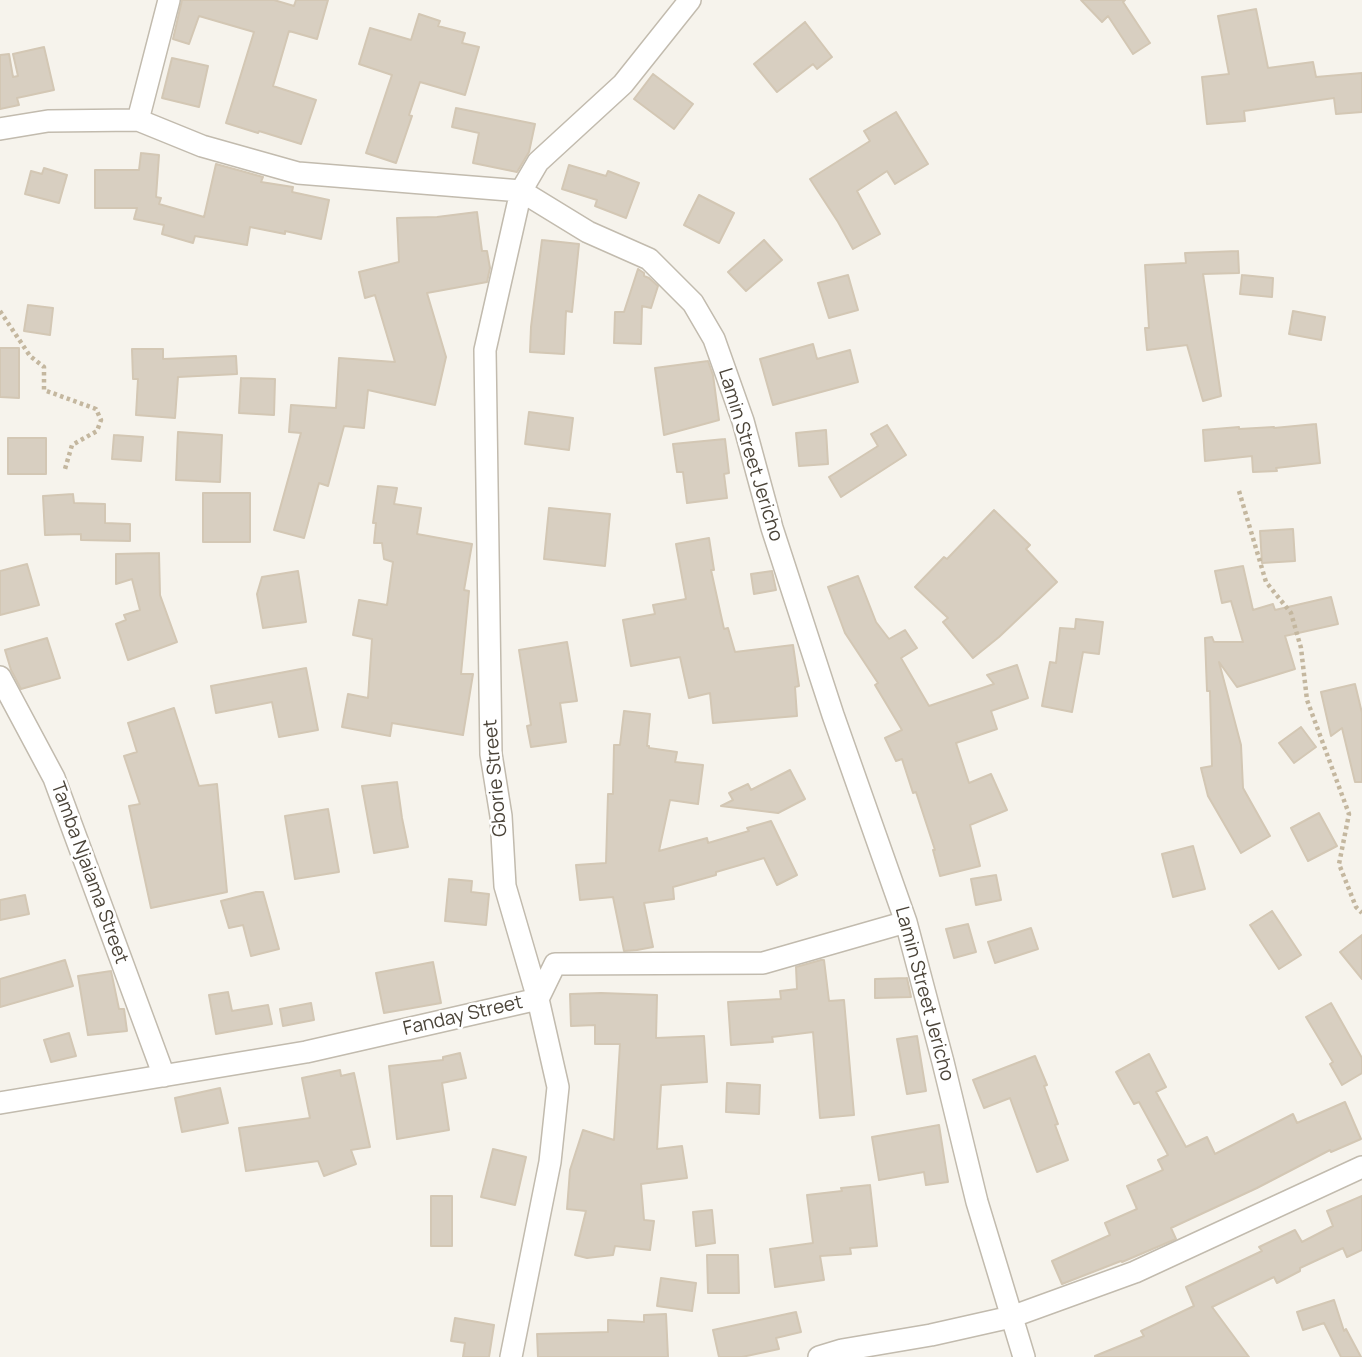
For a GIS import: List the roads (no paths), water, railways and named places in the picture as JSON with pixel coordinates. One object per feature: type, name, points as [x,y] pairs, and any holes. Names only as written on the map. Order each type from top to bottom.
[{"type":"street","points":[[138,120],[169,0]]},
{"type":"street","name":"Gborie Street","points":[[511,1357],[550,1162],[558,1087],[538,999],[505,886],[501,816],[491,754],[485,350],[521,191],[538,162],[623,84],[690,0]]},
{"type":"street","name":"Lamin Street Jericho","points":[[0,129],[48,121],[138,120],[202,146],[298,173],[521,191],[588,232],[649,259],[693,303],[714,339],[743,421],[772,528],[833,715],[906,922],[977,1202],[1024,1357]]},
{"type":"street","name":"Tamba Njaiama Street","points":[[0,677],[54,778],[164,1076]]},
{"type":"street","name":"Fanday Street","points":[[0,1103],[306,1052],[538,999],[555,964],[763,962],[906,922]]},
{"type":"street","points":[[819,1357],[842,1350],[931,1335],[1011,1317],[1135,1272],[1362,1167]]}]
